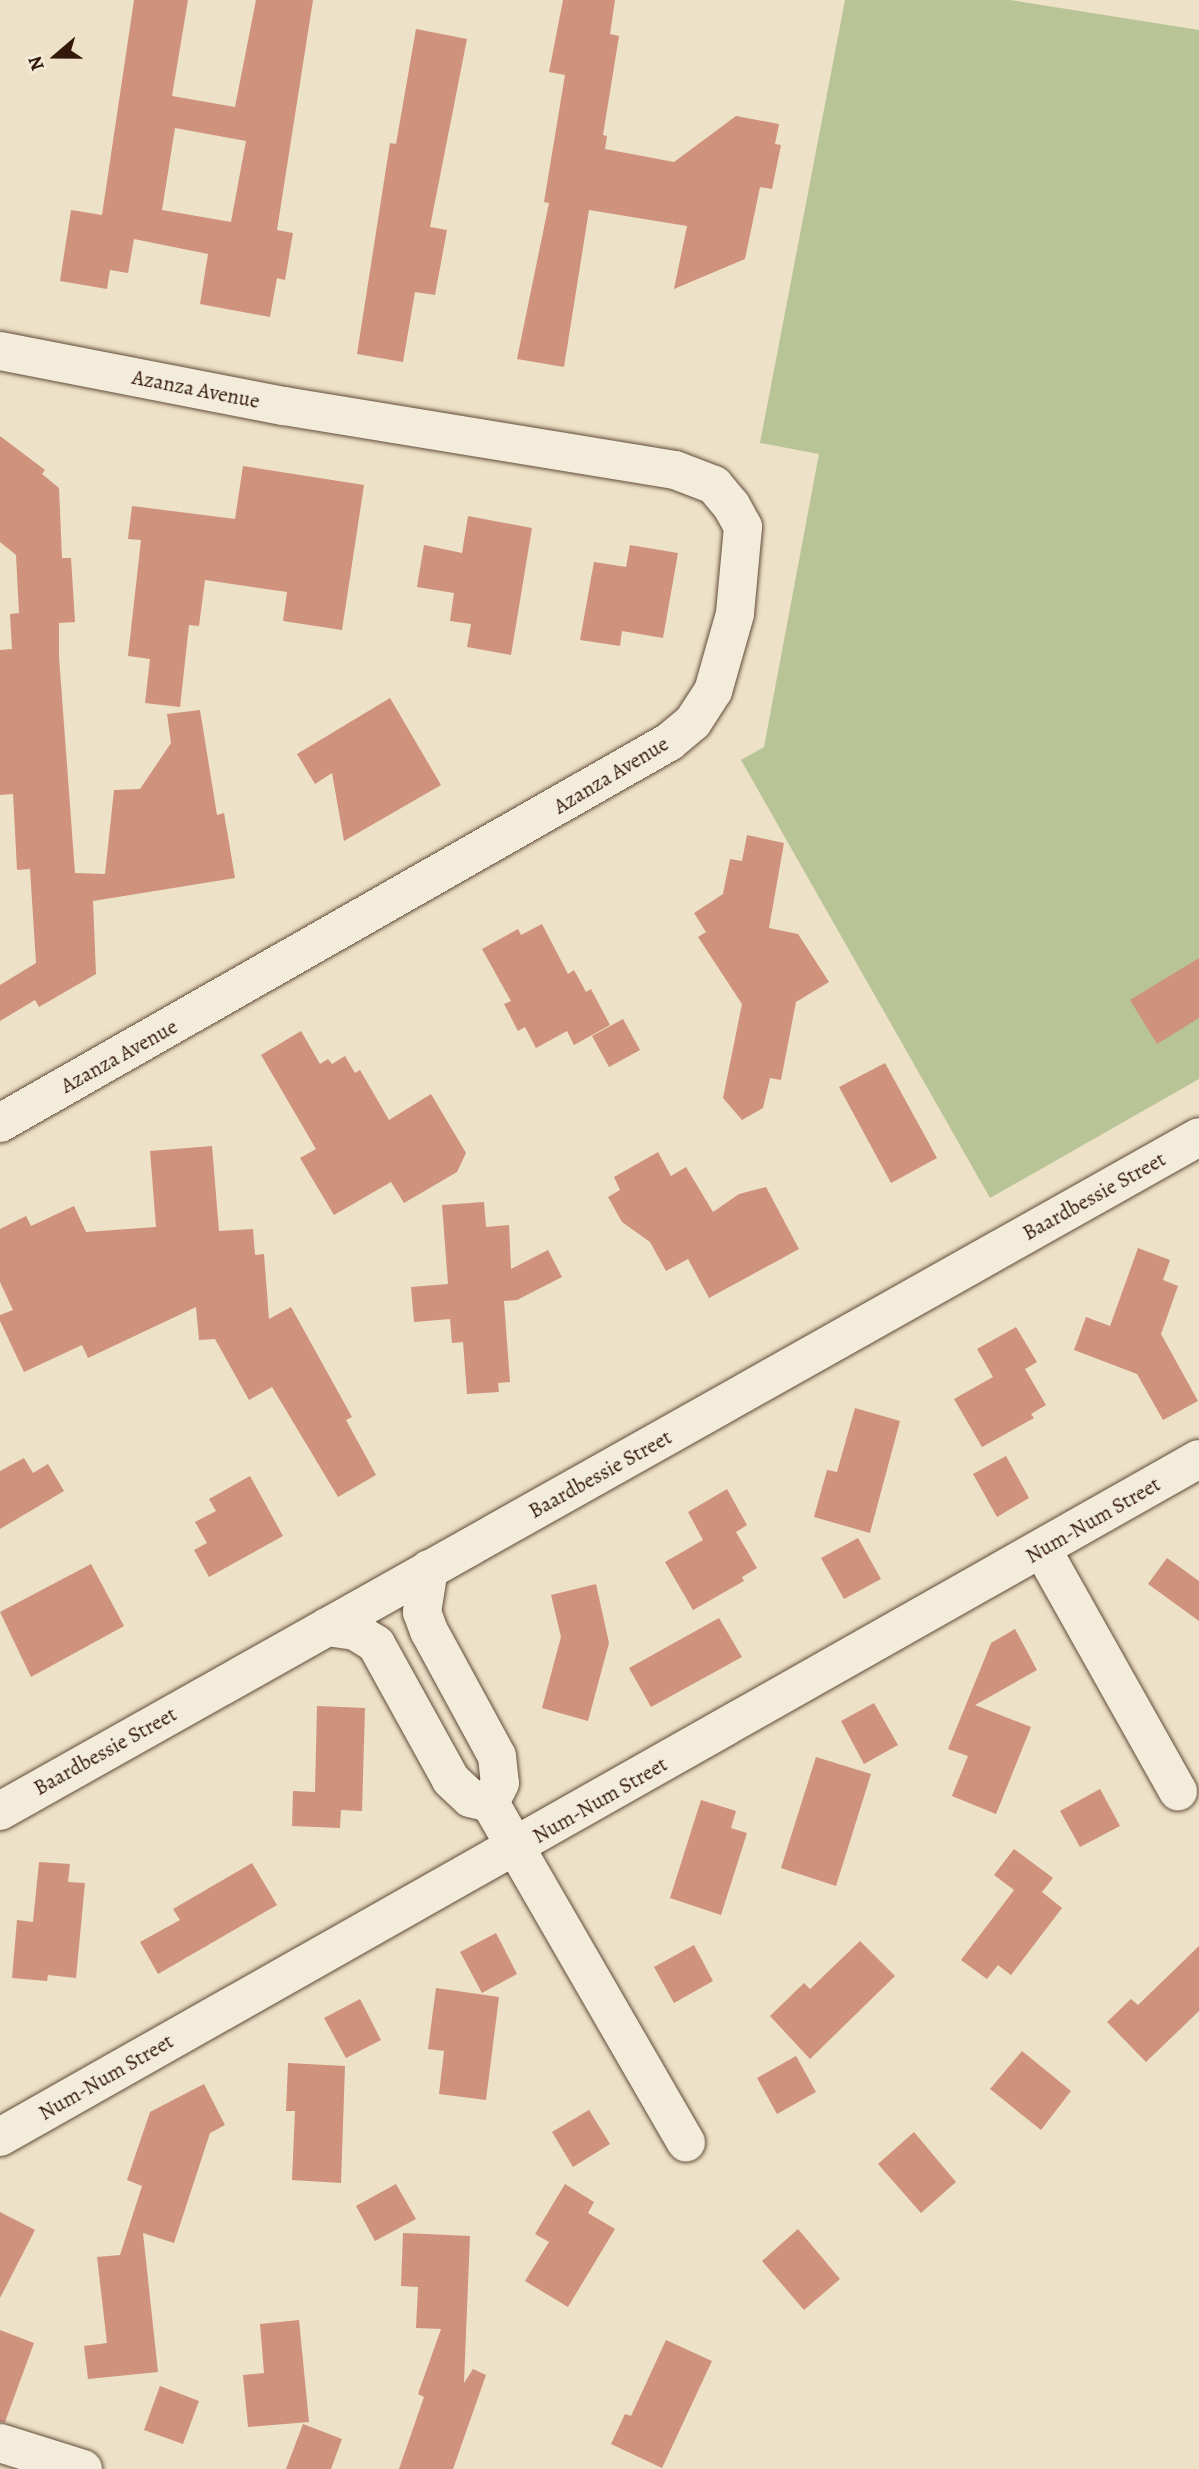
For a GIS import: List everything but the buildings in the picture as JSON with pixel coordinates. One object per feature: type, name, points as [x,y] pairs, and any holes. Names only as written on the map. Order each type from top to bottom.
[{"type":"street","name":"Azanza Avenue","points":[[0,351],[284,406],[675,470],[714,485],[732,505],[743,527],[743,552],[735,614],[713,691],[693,722],[669,742],[0,1123]]},
{"type":"street","name":"Baardbessie Street","points":[[0,1811],[1199,1137]]},
{"type":"street","name":"Num-Num Street","points":[[0,2137],[1199,1459]]},
{"type":"street","points":[[1042,1549],[1178,1791]]},
{"type":"street","points":[[429,1569],[423,1590],[426,1622],[497,1756],[500,1783],[490,1803]]},
{"type":"street","points":[[327,1627],[355,1631],[376,1644],[451,1780],[470,1798],[490,1803],[686,2143]]},
{"type":"street","points":[[0,2443],[83,2469]]},
{"type":"green space","points":[[845,0],[1010,0],[1199,30],[1199,1079],[990,1198],[741,760],[764,747],[819,454],[760,443]]}]
